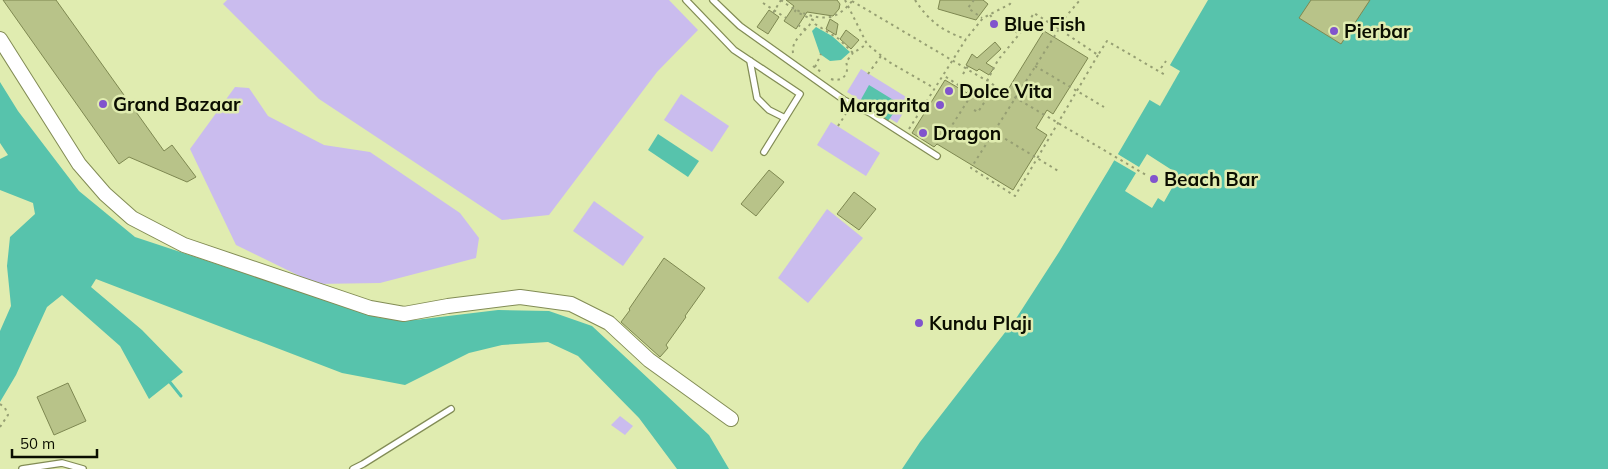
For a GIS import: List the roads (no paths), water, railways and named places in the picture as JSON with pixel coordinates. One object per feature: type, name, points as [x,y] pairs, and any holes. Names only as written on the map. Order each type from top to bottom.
[{"type":"street","points":[[0,39],[79,164],[105,194],[132,218],[184,245],[370,308],[404,314],[448,306],[520,297],[571,304],[610,323],[649,360],[731,419]]},
{"type":"lane","points":[[686,0],[734,50],[800,94],[764,152]]},
{"type":"lane","points":[[713,0],[740,26],[844,100],[870,113],[938,156]]},
{"type":"lane","points":[[750,60],[757,98],[769,110],[785,118]]},
{"type":"lane","points":[[353,469],[451,408]]},
{"type":"lane","points":[[22,469],[62,463],[83,469]]},
{"type":"water","points":[[1208,0],[1608,0],[1608,469],[902,469],[920,442],[1017,317],[1108,171]]},
{"type":"water","points":[[816,27],[832,36],[850,52],[841,60],[830,61],[820,54],[812,31]]},
{"type":"water","points":[[0,82],[18,111],[79,191],[135,237],[380,318],[415,320],[498,310],[549,311],[592,326],[709,435],[729,469],[677,469],[639,418],[578,356],[548,342],[502,345],[469,353],[405,385],[342,373],[96,279],[91,287],[142,330],[183,372],[149,399],[120,346],[62,295],[47,307],[16,375],[0,402],[0,331],[11,306],[7,266],[10,237],[35,214],[33,203],[0,190],[0,159],[8,155],[0,143]]},
{"type":"water","points":[[869,85],[900,104],[888,121],[859,103]]},
{"type":"water","points":[[658,134],[699,161],[688,177],[648,150]]},
{"type":"waterway","points":[[169,381],[181,396]]},
{"type":"place","name":"Blue Fish","points":[[994,24]]},
{"type":"place","name":"Pierbar","points":[[1334,31]]},
{"type":"place","name":"Dolce Vita","points":[[949,91]]},
{"type":"place","name":"Grand Bazaar","points":[[103,104]]},
{"type":"place","name":"Margarita","points":[[940,105]]},
{"type":"place","name":"Dragon","points":[[923,133]]},
{"type":"place","name":"Beach Bar","points":[[1154,179]]},
{"type":"place","name":"Kundu Plajı","points":[[919,323]]}]
